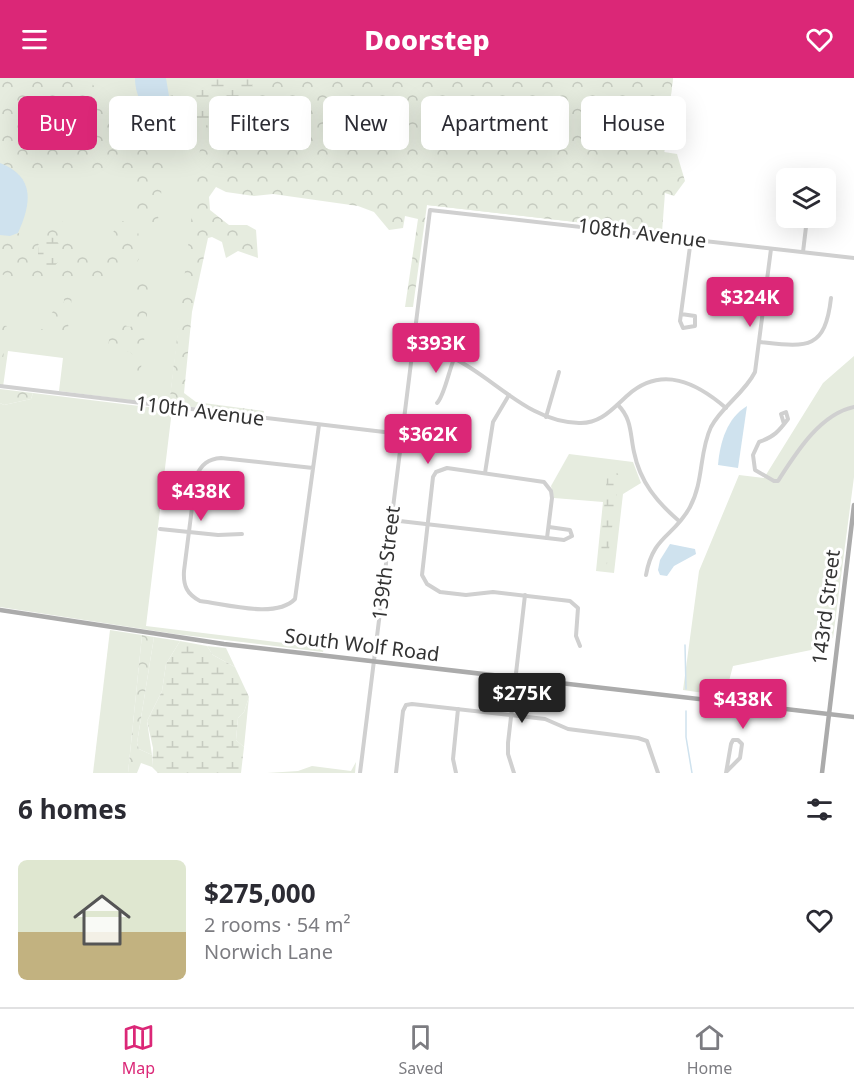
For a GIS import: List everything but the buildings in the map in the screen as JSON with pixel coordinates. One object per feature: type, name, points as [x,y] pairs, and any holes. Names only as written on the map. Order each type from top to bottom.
[{"type":"main road","name":"143rd Street","points":[[822,773],[854,507]]},
{"type":"main road","name":"South Wolf Road","points":[[0,610],[166,636],[374,663],[854,717]]},
{"type":"street","name":"108th Avenue","points":[[430,210],[854,258]]},
{"type":"street","name":"139th Street","points":[[360,773],[411,348],[430,210]]},
{"type":"street","points":[[802,252],[806,228]]},
{"type":"street","points":[[681,314],[695,316],[695,326],[682,327],[681,314],[690,239]]},
{"type":"street","points":[[646,575],[652,550],[692,504],[699,486],[709,432],[726,408],[750,382],[757,362],[771,249]]},
{"type":"street","points":[[760,342],[793,345],[809,343],[824,331],[828,321],[831,298]]},
{"type":"street","points":[[411,348],[435,351],[454,359],[546,417],[569,422],[590,422],[607,415],[644,384],[666,380],[698,386],[726,408]]},
{"type":"street","points":[[436,403],[441,399],[447,374],[454,359]]},
{"type":"street","points":[[546,417],[559,372]]},
{"type":"street","name":"110th Avenue","points":[[0,386],[401,434]]},
{"type":"street","points":[[485,473],[493,422],[509,395]]},
{"type":"street","points":[[618,405],[628,417],[634,452],[646,486],[661,506],[679,521]]},
{"type":"street","points":[[784,424],[777,434],[759,442],[753,455],[755,470],[774,481],[778,481],[827,419],[854,407]]},
{"type":"street","points":[[313,468],[221,458],[210,459],[201,467],[196,476],[183,578],[187,592],[200,601],[258,608],[278,610],[290,604],[298,591],[319,425]]},
{"type":"street","points":[[547,538],[552,498],[549,486],[539,480],[447,468],[436,472],[433,477],[422,571],[425,581],[433,589],[466,595],[493,592],[564,599],[575,604],[578,613],[576,636],[580,646]]},
{"type":"street","points":[[391,520],[568,540],[572,536],[570,530],[549,527]]},
{"type":"street","points":[[160,529],[218,535],[242,534]]},
{"type":"street","points":[[514,773],[508,754],[525,595]]},
{"type":"street","points":[[396,773],[403,711],[406,705],[545,719],[568,729],[647,741],[658,773]]},
{"type":"street","points":[[456,773],[453,759],[458,709]]},
{"type":"street","points":[[738,740],[742,744],[740,758],[726,772],[730,744],[738,740]]},
{"type":"green space","points":[[0,78],[673,78],[671,96],[581,96],[581,150],[665,150],[655,231],[198,179],[169,405],[59,391],[63,358],[8,351],[3,387],[0,386]]},
{"type":"green space","points":[[0,78],[87,78],[109,103],[109,150],[166,150],[157,228],[150,228],[134,210],[146,194],[146,189],[130,177],[37,168],[18,176],[0,163]]},
{"type":"green space","points":[[166,78],[175,78],[173,96],[169,96]]},
{"type":"green space","points":[[211,78],[256,78],[247,96],[209,96],[209,124],[205,126],[197,124],[197,96],[194,95]]},
{"type":"green space","points":[[256,78],[673,78],[671,96],[581,96],[581,150],[664,150],[664,152],[677,154],[685,181],[674,196],[665,193],[662,232],[427,205],[413,307],[405,307],[418,219],[405,216],[403,228],[389,230],[374,212],[358,206],[273,194],[254,196],[226,192],[216,187],[209,197],[210,210],[229,225],[247,225],[256,230],[258,258],[238,251],[226,258],[222,242],[212,237],[208,238],[192,312],[184,393],[196,402],[264,411],[263,415],[169,405],[199,155],[205,126],[209,124],[209,150],[311,150],[311,96],[247,96]]},
{"type":"green space","points":[[135,89],[136,95],[131,96],[131,91]]},
{"type":"green space","points":[[53,219],[63,222],[69,236],[95,251],[96,258],[102,263],[107,261],[111,237],[119,220],[133,226],[139,238],[137,262],[126,262],[118,274],[98,279],[90,278],[73,288],[67,336],[35,334],[35,329],[56,330],[57,323],[52,321],[51,314],[54,310],[63,310],[65,291],[62,283],[35,279],[13,284],[8,281],[9,276],[0,274],[0,235],[10,236],[18,233],[29,238],[43,230]],"holes":[[[54,238],[60,245],[58,261],[49,268],[46,266]]]},
{"type":"green space","points":[[47,237],[54,238],[60,245],[58,262],[52,269],[43,267],[38,259],[38,245]]},
{"type":"green space","points":[[151,279],[139,386],[134,384],[134,356],[130,352],[108,347],[111,327],[118,323],[130,327],[136,324],[134,315],[143,305],[144,299],[131,294],[130,286]]},
{"type":"green space","points":[[0,325],[7,326],[1,376],[0,376]]},
{"type":"green space","points":[[854,356],[854,477],[833,638],[820,640],[811,650],[733,666],[725,696],[683,690],[699,571],[739,475],[764,478],[823,383]]},
{"type":"green space","points":[[0,389],[33,393],[31,399],[4,405],[0,403]]},
{"type":"green space","points":[[33,393],[172,410],[146,626],[324,648],[323,652],[175,634],[0,607],[0,403],[4,405],[31,399]]},
{"type":"green space","points":[[569,454],[633,462],[641,483],[623,494],[614,573],[596,571],[603,502],[554,498],[551,486]]},
{"type":"green space","points":[[616,469],[619,477],[607,564],[602,566],[599,563],[607,476],[609,470]]},
{"type":"green space","points":[[110,630],[142,635],[128,773],[93,773]]},
{"type":"green space","points":[[142,635],[154,637],[137,743],[139,749],[152,755],[152,767],[141,763],[137,773],[128,773]]},
{"type":"green space","points":[[154,637],[180,641],[166,664],[162,691],[147,721],[152,755],[139,749],[137,743]]},
{"type":"green space","points":[[180,641],[207,646],[213,655],[235,667],[249,697],[244,712],[238,718],[236,740],[244,747],[241,773],[158,773],[152,767],[153,748],[147,721],[162,691],[166,664]]},
{"type":"green space","points":[[207,646],[226,648],[235,667],[213,655]]},
{"type":"green space","points":[[249,697],[244,747],[236,740],[238,718],[244,712]]},
{"type":"green space","points":[[356,762],[355,773],[267,773],[298,771],[312,766],[351,771]]},
{"type":"water","points":[[135,78],[166,78],[169,96],[138,96]]},
{"type":"water","points":[[0,163],[20,176],[27,192],[26,212],[18,233],[10,236],[0,235]]},
{"type":"water","points":[[747,406],[738,468],[718,465],[726,431],[734,417]]},
{"type":"water","points":[[670,544],[695,549],[696,554],[674,566],[667,576],[660,575],[658,570],[660,560]]},
{"type":"waterway","points":[[685,645],[686,689]]},
{"type":"waterway","points":[[686,711],[686,737],[692,773]]}]
